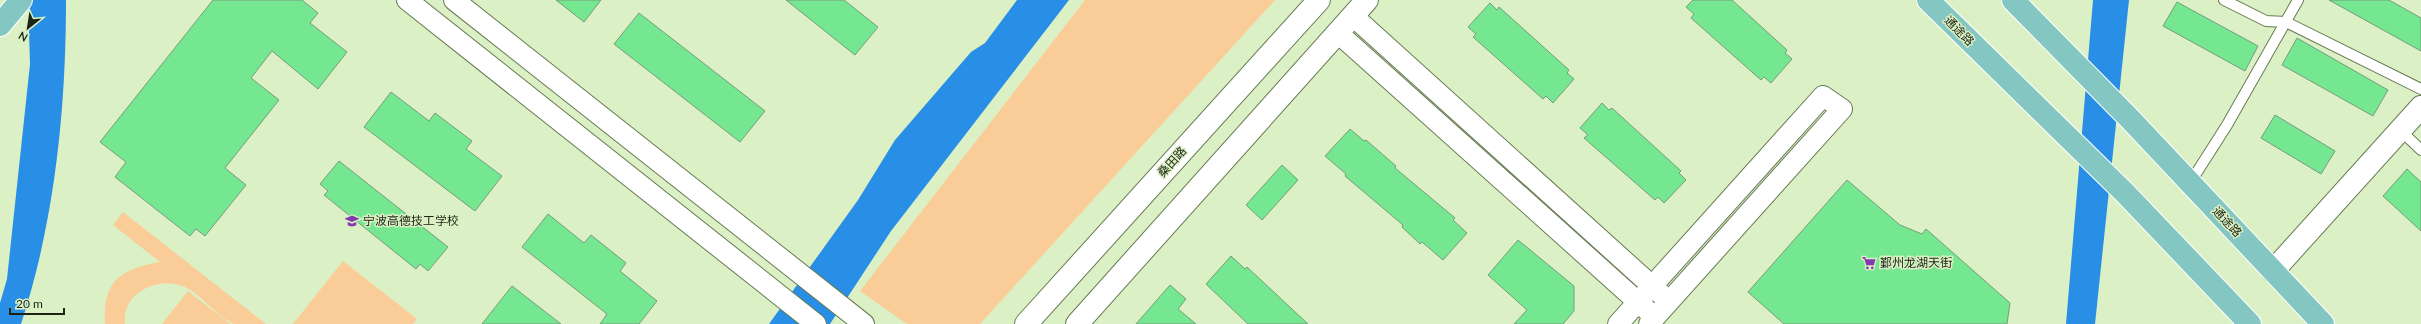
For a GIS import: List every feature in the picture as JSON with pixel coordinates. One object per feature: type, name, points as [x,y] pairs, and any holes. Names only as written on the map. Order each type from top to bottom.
[{"type":"main road","points":[[0,25],[21,0]]},
{"type":"main road","name":"桑田路","points":[[1026,324],[1319,0]]},
{"type":"main road","points":[[1077,324],[1367,0]]},
{"type":"main road","name":"通途路","points":[[1928,0],[2126,193],[2250,324]]},
{"type":"main road","name":"通途路","points":[[2013,0],[2132,120],[2323,324]]},
{"type":"main road","points":[[2273,271],[2421,107]]},
{"type":"street","points":[[407,0],[816,324]]},
{"type":"street","points":[[454,0],[857,318]]},
{"type":"street","points":[[1353,16],[1669,302]]},
{"type":"street","points":[[1338,33],[1638,302],[1652,321],[1842,108],[1823,96],[1638,302],[1618,324]]},
{"type":"lane","points":[[2224,0],[2266,22],[2286,22],[2421,89]]},
{"type":"lane","points":[[2190,183],[2227,125],[2298,0]]},
{"type":"lane","points":[[2400,130],[2421,150]]},
{"type":"shaded area","points":[[1085,0],[1275,0],[980,324],[907,324],[860,291]]},
{"type":"shaded area","points":[[123,212],[266,324],[235,324],[229,322],[189,289],[173,283],[163,283],[153,285],[135,296],[125,313],[125,324],[105,324],[107,297],[111,287],[117,280],[125,273],[146,265],[160,262],[113,225]]},
{"type":"shaded area","points":[[343,261],[417,319],[413,324],[293,324]]},
{"type":"shaded area","points":[[188,291],[230,324],[162,324]]},
{"type":"water","points":[[28,0],[66,0],[64,82],[61,123],[50,205],[33,285],[21,324],[0,324],[0,303],[7,279],[30,64]]},
{"type":"water","points":[[1017,0],[1069,0],[891,231],[830,324],[769,324],[858,200],[895,140],[971,52],[985,43]]},
{"type":"water","points":[[2093,0],[2129,0],[2095,324],[2066,324]]},
{"type":"building","points":[[213,0],[302,0],[318,13],[310,23],[347,52],[318,89],[272,51],[251,78],[279,100],[225,168],[246,185],[205,236],[196,229],[190,236],[115,177],[126,162],[100,142]]},
{"type":"building","points":[[556,0],[601,0],[584,22]]},
{"type":"building","points":[[786,0],[844,0],[878,27],[855,55]]},
{"type":"building","points":[[1693,0],[1732,0],[1787,50],[1785,53],[1792,59],[1771,83],[1764,77],[1761,80],[1691,18],[1694,14],[1686,7]]},
{"type":"building","points":[[2329,0],[2389,0],[2421,18],[2421,51]]},
{"type":"building","points":[[2177,2],[2258,46],[2245,71],[2163,26]]},
{"type":"building","points":[[1490,3],[1497,10],[1499,7],[1569,70],[1567,73],[1574,79],[1553,103],[1546,96],[1543,99],[1473,37],[1476,34],[1468,27]]},
{"type":"building","points":[[639,13],[765,111],[740,142],[614,44]]},
{"type":"building","points":[[2297,38],[2388,90],[2373,116],[2282,65]]},
{"type":"building","points":[[391,92],[429,121],[435,113],[472,141],[466,149],[502,176],[475,211],[364,127]]},
{"type":"building","points":[[1602,103],[1609,110],[1612,108],[1681,171],[1679,173],[1686,180],[1664,203],[1658,197],[1655,200],[1584,138],[1588,135],[1580,128]]},
{"type":"building","points":[[2275,115],[2335,151],[2321,174],[2261,138]]},
{"type":"building","points":[[1350,129],[1364,141],[1366,140],[1396,166],[1395,168],[1455,218],[1453,220],[1467,233],[1443,260],[1422,242],[1420,244],[1402,227],[1403,225],[1345,176],[1346,174],[1325,156]]},
{"type":"building","points":[[339,161],[448,247],[428,271],[420,264],[416,269],[324,195],[328,191],[320,184]]},
{"type":"building","points":[[1282,165],[1298,180],[1262,220],[1246,205]]},
{"type":"building","points":[[2407,169],[2421,182],[2421,231],[2383,196]]},
{"type":"building","name":"鄞州龙湖天街","points":[[1847,180],[1900,225],[1922,234],[1926,229],[2010,303],[2007,324],[1784,324],[1748,292]]},
{"type":"building","points":[[548,214],[584,243],[591,235],[626,263],[620,271],[657,301],[639,324],[600,324],[607,314],[522,247]]},
{"type":"building","points":[[1518,240],[1574,286],[1574,311],[1563,324],[1514,324],[1527,310],[1488,275]]},
{"type":"building","points":[[1231,256],[1245,269],[1247,267],[1308,324],[1248,324],[1206,284]]},
{"type":"building","points":[[1170,285],[1186,299],[1178,309],[1196,324],[1136,324]]},
{"type":"building","points":[[512,286],[561,324],[482,324]]},
{"type":"place","name":"宁波高德技工学校","points":[[352,221]]},
{"type":"place","name":"鄞州龙湖天街","points":[[1869,263]]}]
